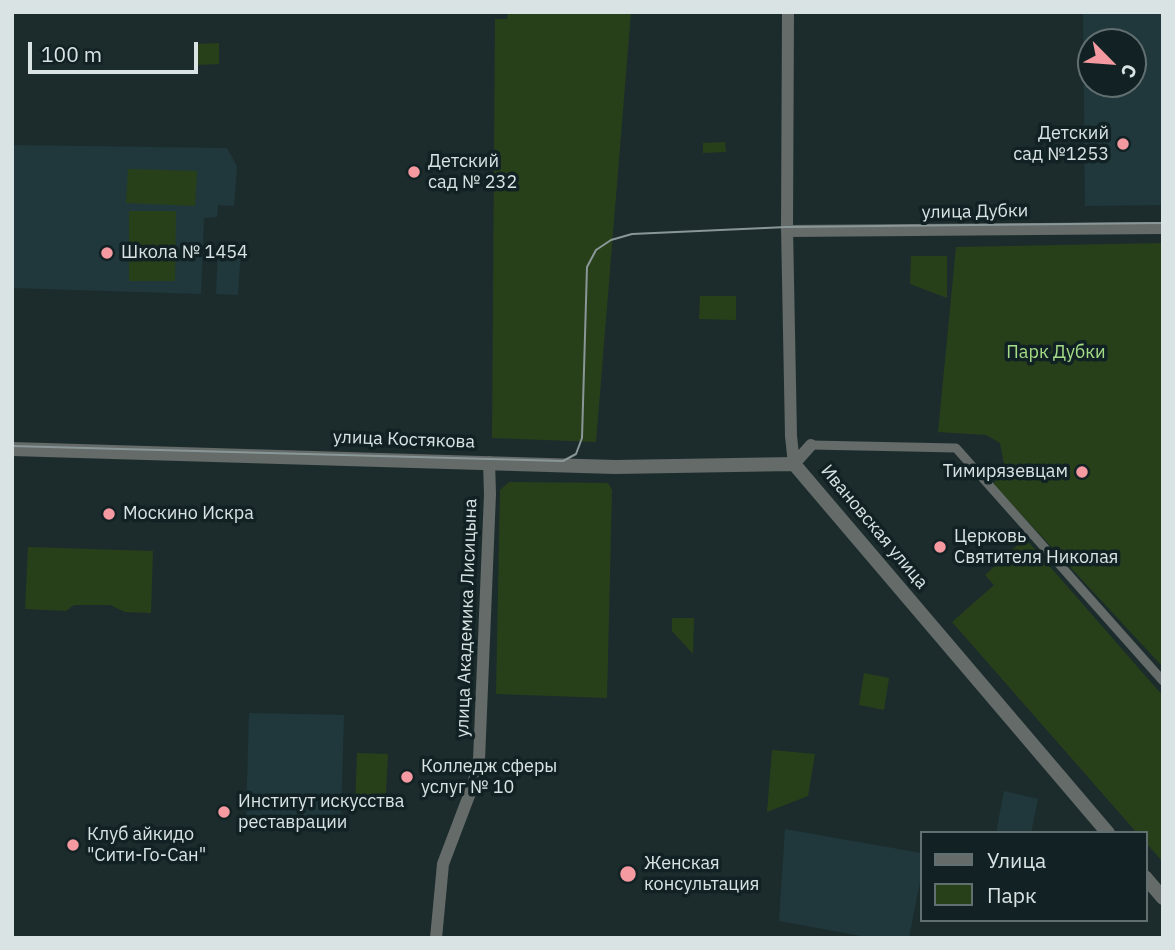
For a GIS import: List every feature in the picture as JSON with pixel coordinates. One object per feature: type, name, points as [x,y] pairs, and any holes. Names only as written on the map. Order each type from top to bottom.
[{"type":"street","name":"Ивановская улица","points":[[789,12],[787,231],[791,436],[794,464],[1106,831]]},
{"type":"street","name":"улица Дубки","points":[[787,231],[1163,228]]},
{"type":"street","points":[[794,464],[811,445],[956,448],[1163,681]]},
{"type":"street","name":"улица Костякова","points":[[12,449],[615,467],[794,464]]},
{"type":"street","name":"улица Академика Лисицына","points":[[436,938],[443,864],[473,785],[479,760],[489,462]]},
{"type":"street","points":[[1147,879],[1163,898]]},
{"type":"shaded area","name":"Детский сад №1253","points":[[1083,12],[1163,12],[1163,205],[1085,206],[1084,98],[1147,98],[1147,28],[1083,28]]},
{"type":"shaded area","name":"Школа № 1454","points":[[12,145],[227,148],[237,166],[234,206],[218,205],[217,217],[204,218],[201,294],[12,288]]},
{"type":"shaded area","points":[[218,249],[241,250],[238,295],[216,294]]},
{"type":"shaded area","points":[[249,713],[344,715],[341,817],[246,815]]},
{"type":"shaded area","points":[[1004,791],[1038,799],[1031,831],[996,831]]},
{"type":"shaded area","points":[[785,829],[920,853],[920,882],[909,938],[872,938],[779,921]]},
{"type":"green space","points":[[508,12],[631,12],[596,442],[492,438],[495,19],[507,19]]},
{"type":"green space","points":[[219,43],[219,64],[195,65],[195,44]]},
{"type":"green space","points":[[725,142],[726,152],[703,153],[703,143]]},
{"type":"green space","points":[[128,169],[197,171],[195,206],[126,203]]},
{"type":"green space","points":[[129,211],[176,211],[175,281],[129,281]]},
{"type":"green space","name":"Парк Дубки","points":[[1163,243],[1163,667],[993,484],[1004,464],[1000,443],[986,435],[938,432],[956,247]]},
{"type":"green space","points":[[911,256],[947,256],[947,298],[910,284]]},
{"type":"green space","points":[[700,296],[736,296],[736,320],[699,319]]},
{"type":"green space","points":[[509,482],[608,483],[612,490],[607,698],[496,694],[500,490]]},
{"type":"green space","points":[[1025,538],[1163,696],[1163,862],[1147,844],[1147,831],[1135,831],[952,622],[994,585],[985,575]]},
{"type":"green space","points":[[28,547],[153,551],[151,613],[125,612],[110,605],[74,605],[66,611],[25,609]]},
{"type":"green space","points":[[672,618],[694,618],[693,654],[672,631]]},
{"type":"green space","points":[[864,673],[889,678],[884,710],[859,705]]},
{"type":"green space","points":[[772,750],[815,754],[808,796],[767,812]]},
{"type":"green space","points":[[357,753],[388,754],[385,810],[355,808]]},
{"type":"tram line","points":[[12,446],[563,461],[576,454],[582,438],[587,267],[596,250],[611,240],[632,234],[787,227],[1163,223]]},
{"type":"place","name":"Детский сад №1253","points":[[1123,144]]},
{"type":"place","name":"Детский сад № 232","points":[[414,172]]},
{"type":"place","name":"Школа № 1454","points":[[107,253]]},
{"type":"place","name":"Тимирязевцам","points":[[1082,472]]},
{"type":"place","name":"Москино Искра","points":[[109,514]]},
{"type":"place","name":"Церковь Святителя Николая","points":[[940,547]]},
{"type":"place","name":"Колледж сферы услуг № 10","points":[[407,777]]},
{"type":"place","name":"Институт искусства реставрации","points":[[224,812]]},
{"type":"place","name":"Клуб айкидо \"Сити-Го-Сан\"","points":[[73,845]]},
{"type":"place","name":"Женская консультация","points":[[628,874]]}]
